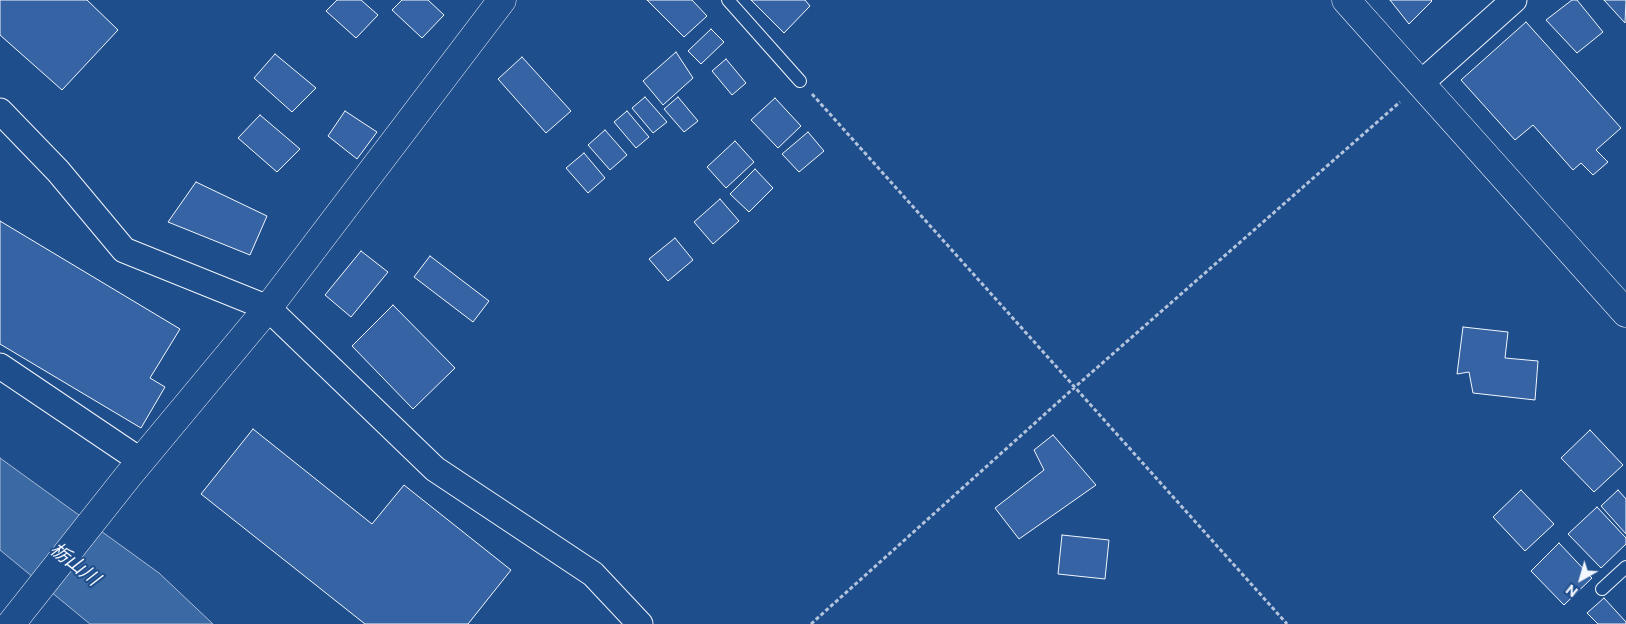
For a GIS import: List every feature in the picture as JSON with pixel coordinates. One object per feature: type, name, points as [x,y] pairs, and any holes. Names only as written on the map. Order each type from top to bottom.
[{"type":"street","points":[[11,624],[135,468],[268,308],[502,0]]},
{"type":"street","points":[[1346,0],[1626,313]]},
{"type":"street","points":[[1420,84],[1514,0]]},
{"type":"street","points":[[0,110],[58,172],[124,250],[268,308],[435,469],[593,574],[640,624]]},
{"type":"street","points":[[0,366],[135,468]]},
{"type":"lane","points":[[728,0],[800,80]]},
{"type":"lane","points":[[1602,589],[1623,575]]},
{"type":"path","points":[[800,80],[1287,624]]},
{"type":"path","points":[[811,624],[1075,387],[1420,84]]},
{"type":"water","name":"栃山川","points":[[0,458],[159,573],[213,624],[90,624],[0,550]]},
{"type":"building","points":[[0,0],[87,0],[118,30],[62,90],[0,35]]},
{"type":"building","points":[[337,0],[361,0],[378,15],[356,38],[326,11]]},
{"type":"building","points":[[402,0],[428,0],[444,15],[422,38],[392,10]]},
{"type":"building","points":[[647,0],[692,0],[707,16],[684,37]]},
{"type":"building","points":[[751,0],[805,0],[810,6],[784,33]]},
{"type":"building","points":[[1390,0],[1431,0],[1432,1],[1409,24]]},
{"type":"building","points":[[1572,0],[1577,0],[1603,32],[1577,53],[1546,20]]},
{"type":"building","points":[[1604,0],[1626,0],[1625,23]]},
{"type":"building","points":[[1526,22],[1621,128],[1596,150],[1608,162],[1593,175],[1581,163],[1573,170],[1533,125],[1515,140],[1461,80]]},
{"type":"building","points":[[711,29],[724,42],[701,64],[688,51]]},
{"type":"building","points":[[676,52],[693,78],[663,105],[643,81]]},
{"type":"building","points":[[275,54],[316,88],[292,112],[254,78]]},
{"type":"building","points":[[522,57],[571,111],[546,133],[498,79]]},
{"type":"building","points":[[726,59],[746,83],[732,95],[712,71]]},
{"type":"building","points":[[645,97],[667,122],[653,133],[632,108]]},
{"type":"building","points":[[678,97],[698,121],[684,132],[664,109]]},
{"type":"building","points":[[775,98],[801,126],[778,148],[751,120]]},
{"type":"building","points":[[345,111],[377,132],[357,159],[328,136]]},
{"type":"building","points":[[627,111],[649,137],[636,148],[614,122]]},
{"type":"building","points":[[260,115],[300,149],[277,172],[238,138]]},
{"type":"building","points":[[605,130],[627,155],[610,170],[588,145]]},
{"type":"building","points":[[808,132],[824,151],[799,172],[782,154]]},
{"type":"building","points":[[735,141],[754,162],[726,188],[707,167]]},
{"type":"building","points":[[584,153],[605,178],[588,193],[566,168]]},
{"type":"building","points":[[755,169],[773,188],[749,212],[730,194]]},
{"type":"building","points":[[196,182],[267,216],[250,255],[168,222]]},
{"type":"building","points":[[720,199],[739,221],[713,244],[694,222]]},
{"type":"building","points":[[0,221],[180,329],[150,378],[165,387],[141,428],[0,344]]},
{"type":"building","points":[[675,238],[693,260],[668,281],[649,259]]},
{"type":"building","points":[[361,251],[388,272],[351,317],[325,295]]},
{"type":"building","points":[[430,256],[489,301],[473,322],[414,277]]},
{"type":"building","points":[[393,305],[455,368],[413,409],[352,346]]},
{"type":"building","points":[[1463,327],[1508,332],[1505,358],[1538,361],[1535,400],[1473,393],[1469,372],[1457,374]]},
{"type":"building","points":[[253,429],[372,524],[404,485],[511,570],[468,624],[365,624],[201,494]]},
{"type":"building","points":[[1590,430],[1623,465],[1594,492],[1561,458]]},
{"type":"building","points":[[1053,435],[1096,485],[1019,539],[995,508],[1044,470],[1034,450]]},
{"type":"building","points":[[1521,490],[1554,524],[1525,551],[1493,517]]},
{"type":"building","points":[[1618,490],[1626,499],[1626,534],[1601,506]]},
{"type":"building","points":[[1597,507],[1626,538],[1626,544],[1601,568],[1568,534]]},
{"type":"building","points":[[1062,535],[1109,540],[1105,579],[1058,574]]},
{"type":"building","points":[[1559,543],[1592,578],[1564,605],[1531,571]]},
{"type":"building","points":[[1604,598],[1626,624],[1598,624],[1587,613]]}]
